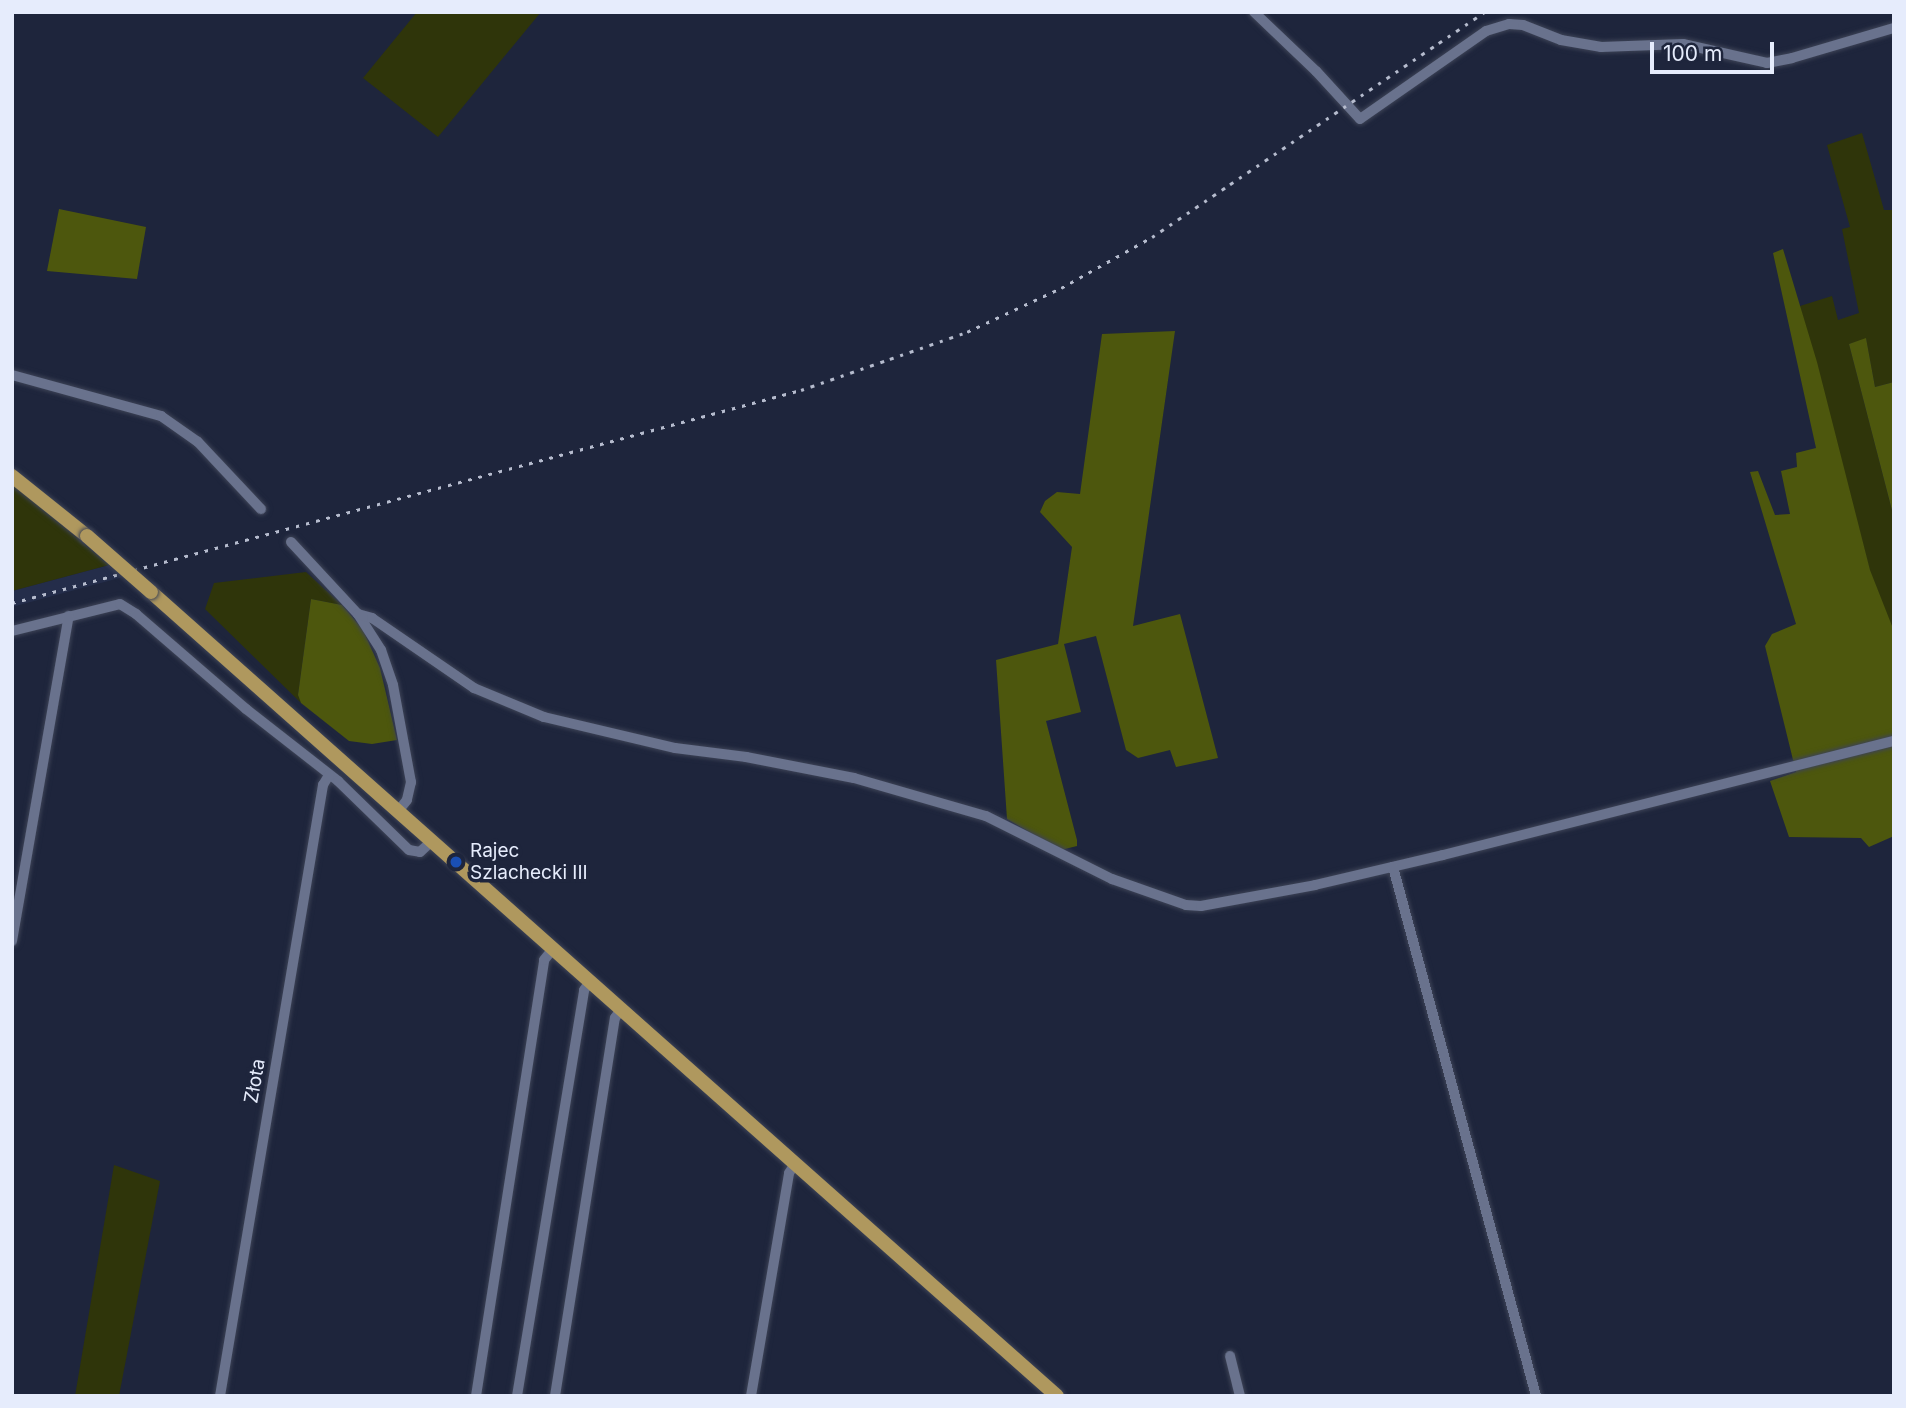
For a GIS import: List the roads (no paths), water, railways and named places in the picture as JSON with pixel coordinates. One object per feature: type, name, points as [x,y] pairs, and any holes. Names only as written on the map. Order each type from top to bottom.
[{"type":"main road","points":[[12,476],[151,592],[1057,1396]]},
{"type":"street","points":[[1254,12],[1316,71],[1360,120],[1486,32],[1508,24],[1523,25],[1561,40],[1601,47],[1683,44],[1767,63],[1894,28]]},
{"type":"street","points":[[12,375],[160,416],[198,442],[261,509]]},
{"type":"street","points":[[291,542],[358,614],[381,650],[393,685],[411,782],[407,800],[398,811]]},
{"type":"street","points":[[12,631],[111,605],[127,608],[329,775],[372,812],[409,850],[420,852],[432,841]]},
{"type":"street","points":[[358,614],[372,618],[474,688],[544,716],[675,748],[746,757],[854,778],[986,816],[1112,879],[1186,905],[1200,906],[1256,898],[1393,867],[1894,741]]},
{"type":"street","points":[[12,942],[69,616]]},
{"type":"street","name":"Złota","points":[[220,1396],[323,785],[329,775]]},
{"type":"street","points":[[1393,867],[1536,1396]]},
{"type":"street","points":[[476,1396],[544,960],[553,949]]},
{"type":"street","points":[[517,1396],[584,990],[590,982]]},
{"type":"street","points":[[555,1396],[615,1018],[621,1009]]},
{"type":"street","points":[[751,1396],[789,1172],[795,1164]]},
{"type":"street","points":[[1230,1356],[1240,1396]]},
{"type":"railway","points":[[12,603],[801,390],[967,332],[1061,288],[1152,237],[1484,12]]},
{"type":"place","name":"Rajec Szlachecki III","points":[[456,862]]}]
